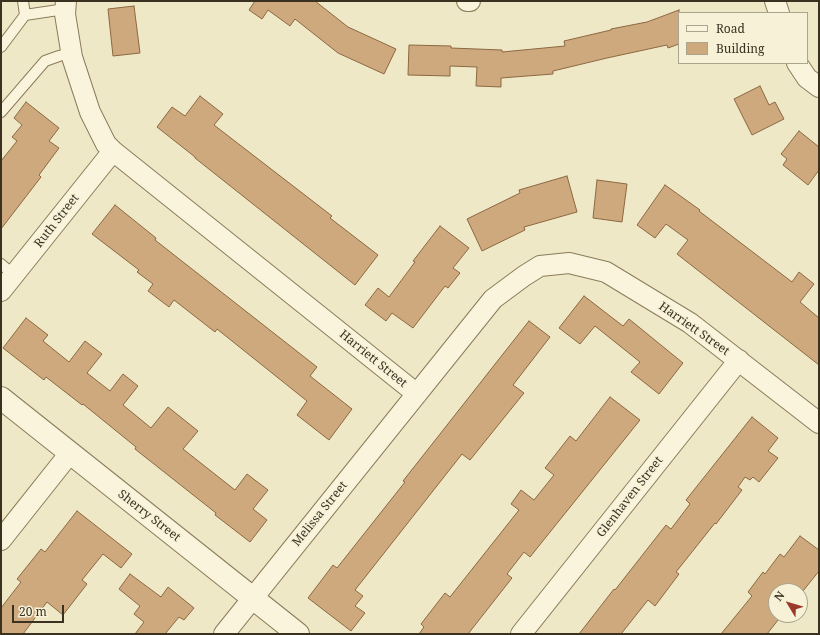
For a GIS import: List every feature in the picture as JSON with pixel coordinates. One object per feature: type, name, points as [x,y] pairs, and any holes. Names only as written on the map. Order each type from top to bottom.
[{"type":"street","points":[[775,1],[779,12]]},
{"type":"street","name":"Harriett Street","points":[[66,5],[65,14],[71,53],[90,112],[106,144],[417,394],[493,299],[540,266],[569,263],[606,272],[690,323],[819,423]]},
{"type":"street","points":[[798,64],[807,78],[819,88]]},
{"type":"street","name":"Ruth Street","points":[[1,292],[8,269],[113,151]]},
{"type":"street","name":"Glenhaven Street","points":[[521,634],[739,360]]},
{"type":"street","name":"Melissa Street","points":[[224,634],[417,394]]},
{"type":"street","name":"Sherry Street","points":[[1,398],[298,634]]},
{"type":"street","points":[[1,540],[70,453]]},
{"type":"lane","points":[[24,1],[25,15]]},
{"type":"lane","points":[[1,47],[25,15],[66,5]]},
{"type":"lane","points":[[1,112],[45,61],[71,53]]},
{"type":"building","points":[[255,1],[315,1],[348,27],[396,49],[384,74],[338,53],[295,19],[290,26],[268,10],[262,19],[249,10]]},
{"type":"building","points":[[134,6],[140,53],[113,56],[108,9]]},
{"type":"building","points":[[679,10],[678,44],[668,48],[667,45],[607,58],[553,71],[553,74],[501,78],[501,87],[476,86],[477,67],[450,66],[450,76],[408,75],[409,45],[451,46],[451,48],[502,50],[502,52],[565,46],[564,41],[611,29],[647,22]]},
{"type":"building","points":[[760,86],[769,105],[775,102],[784,119],[752,135],[734,99]]},
{"type":"building","points":[[200,96],[223,114],[214,125],[332,216],[330,218],[378,255],[355,285],[157,127],[172,107],[185,116]]},
{"type":"building","points":[[26,102],[59,128],[49,141],[59,148],[39,175],[41,177],[1,229],[1,161],[17,141],[12,137],[22,125],[14,118]]},
{"type":"building","points":[[799,131],[819,147],[819,170],[808,185],[783,165],[787,159],[781,154]]},
{"type":"building","points":[[567,176],[577,212],[524,227],[525,230],[482,251],[467,219],[520,193],[519,190]]},
{"type":"building","points":[[597,180],[627,184],[622,222],[593,218]]},
{"type":"building","points":[[665,185],[700,210],[699,211],[792,282],[799,272],[814,284],[800,302],[819,318],[819,365],[677,254],[688,240],[666,224],[655,238],[637,225]]},
{"type":"building","points":[[115,205],[156,238],[155,240],[317,367],[310,376],[352,409],[329,440],[297,415],[307,401],[217,329],[215,332],[174,300],[169,307],[148,291],[153,284],[137,272],[139,270],[92,234]]},
{"type":"building","points":[[440,226],[469,248],[453,268],[460,273],[448,288],[445,286],[413,328],[392,313],[386,321],[365,305],[378,288],[389,297],[415,262],[413,261]]},
{"type":"building","points":[[584,296],[623,326],[629,319],[683,363],[659,394],[631,372],[640,362],[595,326],[580,344],[559,328]]},
{"type":"building","points":[[26,318],[48,335],[43,341],[69,362],[85,341],[102,354],[87,373],[110,391],[123,374],[138,386],[123,405],[151,428],[168,407],[198,431],[183,449],[235,490],[247,474],[268,490],[253,509],[267,520],[250,542],[135,449],[136,447],[83,404],[82,405],[46,377],[44,380],[3,348]]},
{"type":"building","points":[[529,321],[550,337],[513,385],[524,393],[470,460],[462,454],[355,590],[363,596],[355,606],[365,613],[351,631],[308,598],[333,565],[337,568],[405,482],[403,481]]},
{"type":"building","points":[[610,397],[640,420],[530,557],[524,552],[507,574],[512,578],[468,634],[419,634],[424,627],[421,624],[445,593],[450,597],[519,510],[511,504],[521,490],[534,500],[554,475],[545,468],[570,436],[576,441]]},
{"type":"building","points":[[752,417],[778,438],[768,451],[778,458],[759,482],[753,477],[750,480],[745,477],[738,487],[742,490],[676,572],[679,574],[655,606],[648,600],[621,634],[579,634],[666,525],[671,529],[690,504],[686,500]]},
{"type":"building","points":[[77,511],[132,554],[121,568],[103,554],[82,580],[87,584],[63,615],[47,602],[23,634],[1,634],[1,608],[21,582],[17,579],[41,549],[45,552]]},
{"type":"building","points":[[800,536],[819,550],[819,571],[808,585],[808,583],[768,583],[768,623],[776,623],[767,634],[721,634],[752,596],[748,592],[763,572],[765,574],[780,554],[784,557]]},
{"type":"building","points":[[130,574],[161,597],[168,587],[194,608],[184,620],[179,617],[165,634],[135,634],[144,622],[134,614],[140,606],[119,589]]}]
